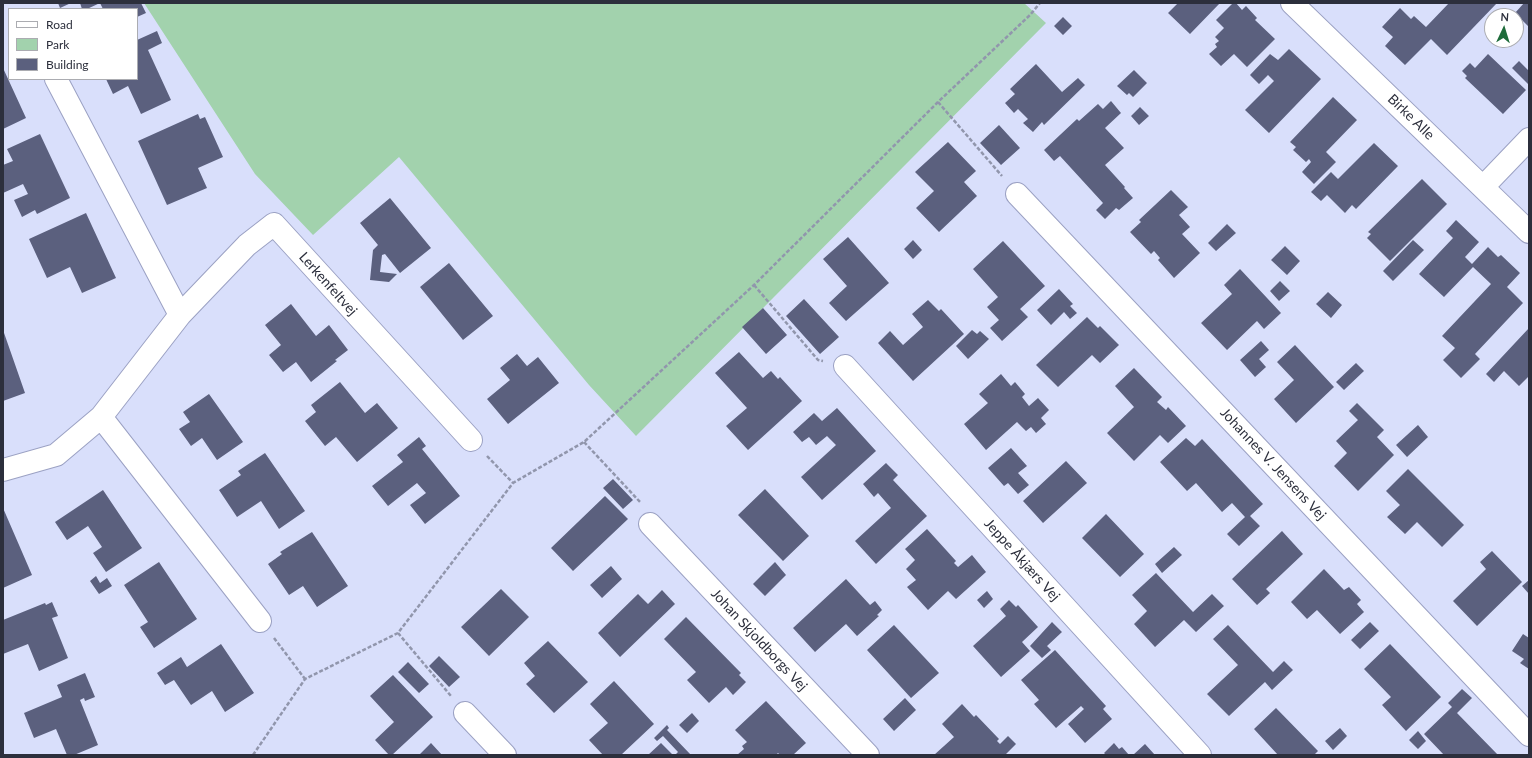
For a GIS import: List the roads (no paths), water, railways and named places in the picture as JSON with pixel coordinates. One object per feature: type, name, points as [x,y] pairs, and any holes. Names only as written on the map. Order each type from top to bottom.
[{"type":"street","name":"Birke Alle","points":[[1292,3],[1529,232]]},
{"type":"street","points":[[57,80],[180,315]]},
{"type":"street","points":[[1483,186],[1529,139]]},
{"type":"street","name":"Johannes V. Jensens Vej","points":[[1017,194],[1529,735]]},
{"type":"street","name":"Lerkenfeltvej","points":[[3,470],[56,455],[101,417],[180,315],[247,245],[274,224],[471,440]]},
{"type":"street","name":"Jeppe Åkjærs Vej","points":[[845,366],[1200,755]]},
{"type":"street","points":[[101,417],[260,621]]},
{"type":"street","name":"Johan Skjoldborgs Vej","points":[[650,524],[868,755]]},
{"type":"street","points":[[465,712],[505,755]]}]
